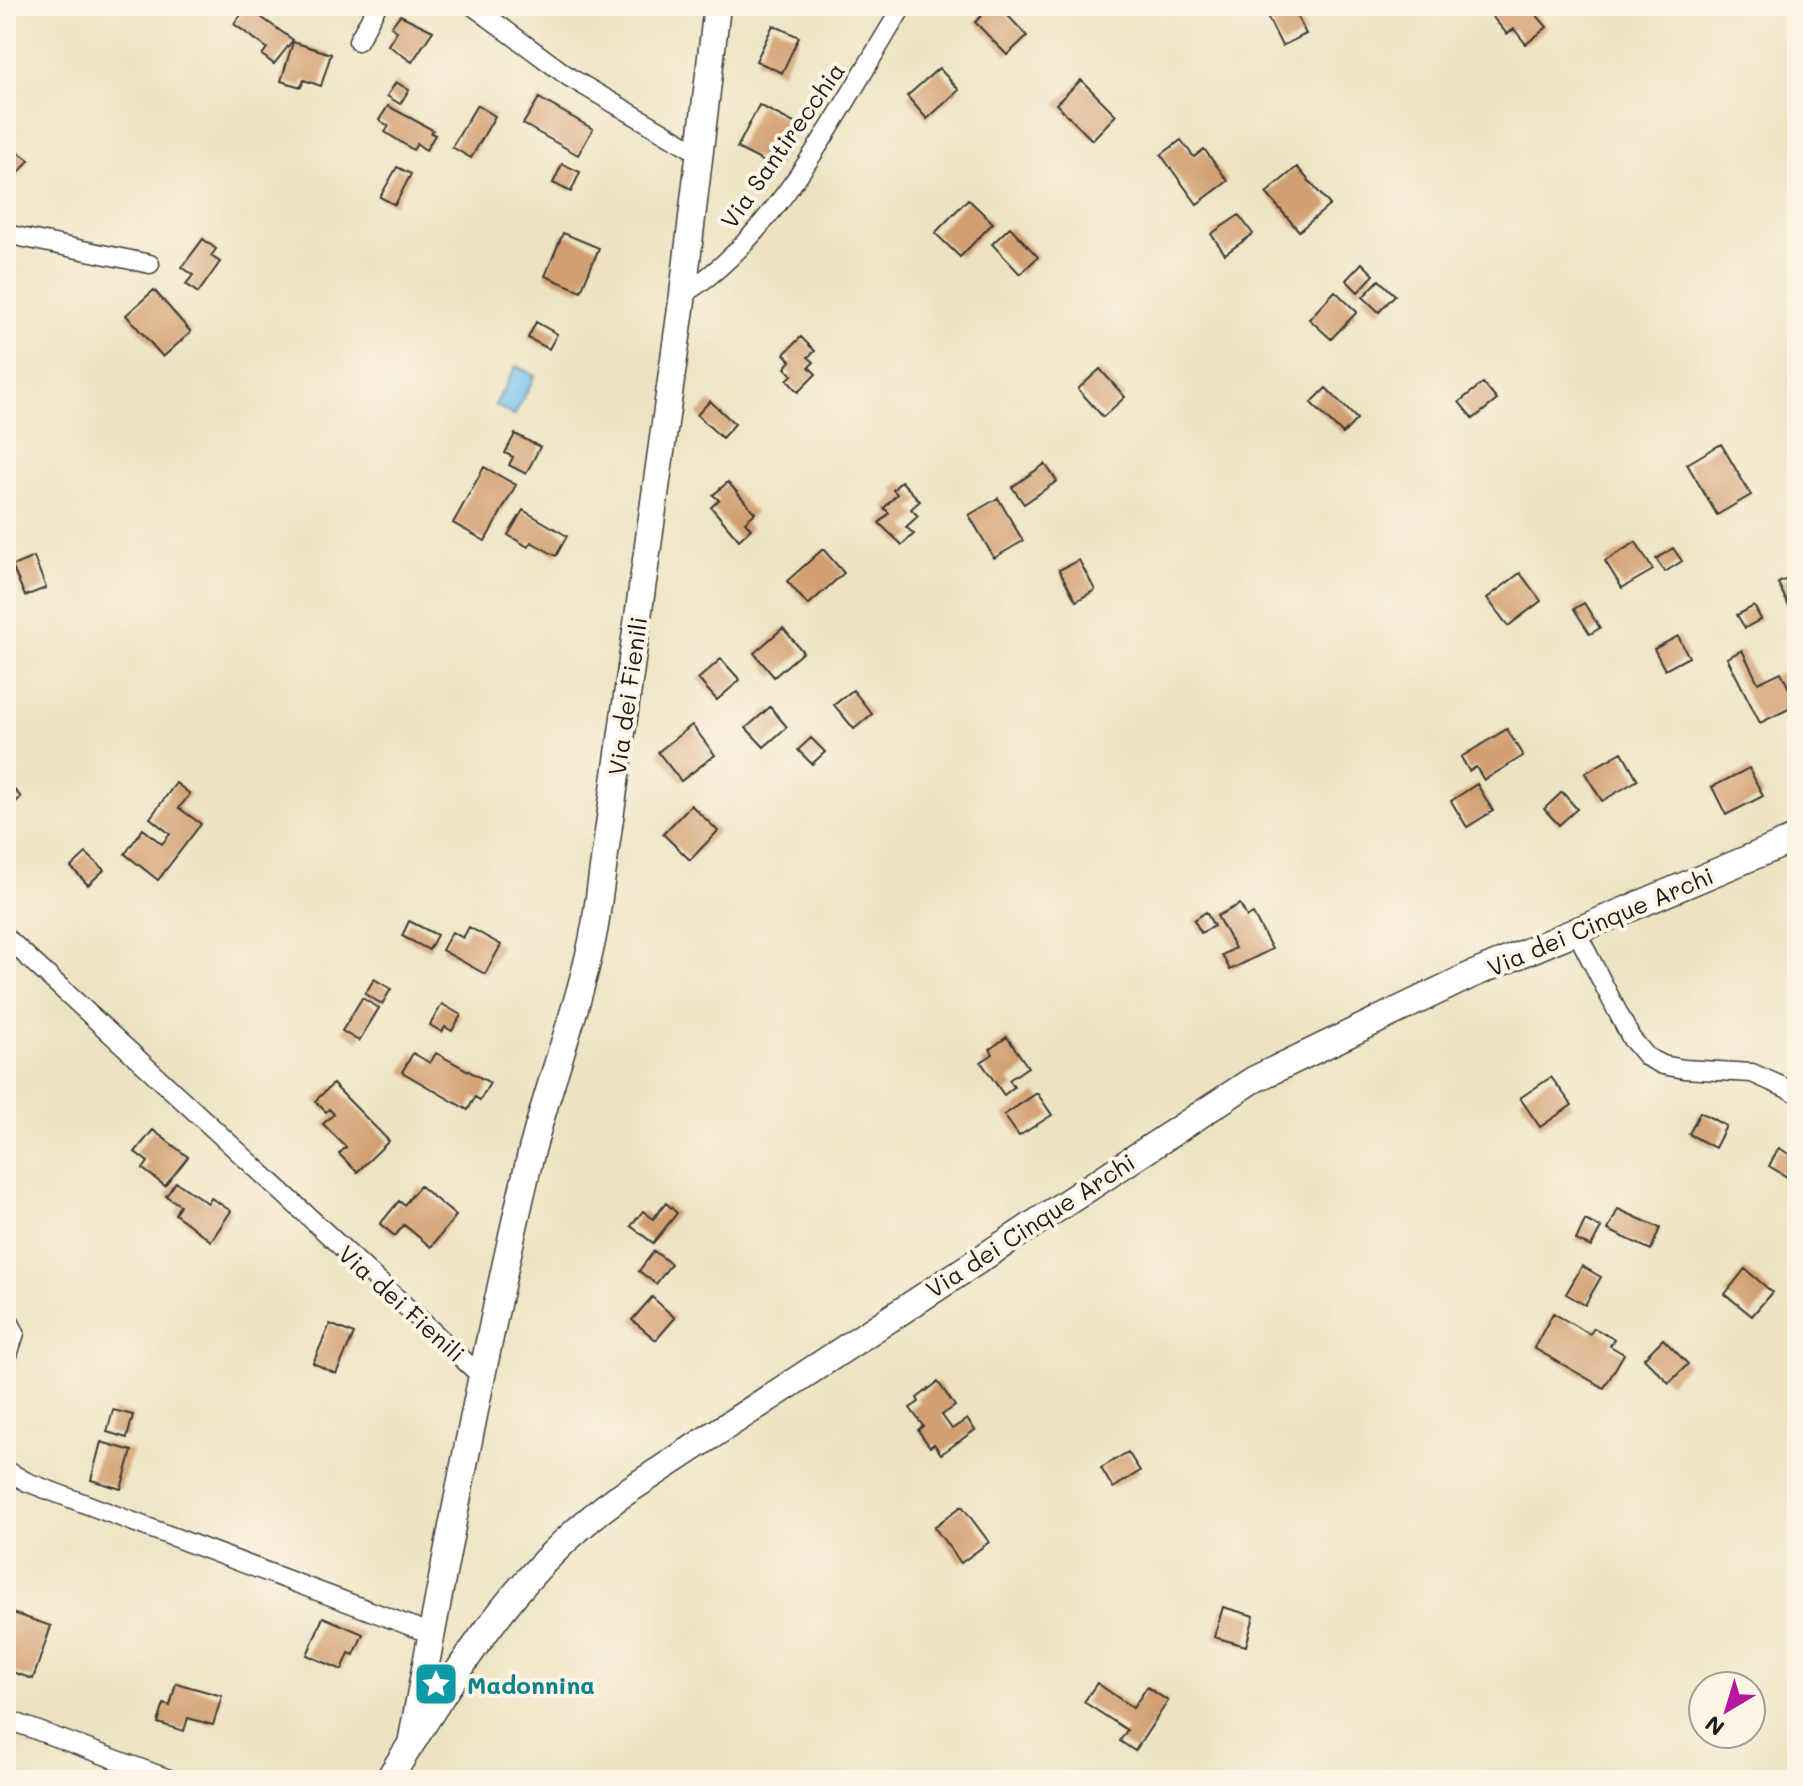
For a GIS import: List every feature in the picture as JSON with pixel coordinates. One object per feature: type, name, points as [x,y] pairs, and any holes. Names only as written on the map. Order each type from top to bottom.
[{"type":"street","points":[[358,41],[377,6]]},
{"type":"street","points":[[473,6],[569,77],[699,153]]},
{"type":"street","name":"Via dei Fienili","points":[[411,1744],[481,1376],[535,1139],[592,942],[683,294],[717,6]]},
{"type":"street","name":"Via Santirecchia","points":[[683,294],[722,267],[746,241],[811,154],[903,6]]},
{"type":"street","points":[[6,234],[150,264]]},
{"type":"street","name":"Via dei Cinque Archi","points":[[388,1780],[467,1654],[503,1606],[568,1539],[617,1498],[1238,1089],[1446,987],[1797,838]]},
{"type":"street","points":[[1576,931],[1631,1038],[1647,1057],[1663,1065],[1684,1069],[1752,1073],[1797,1093]]},
{"type":"street","name":"Via dei Fienili","points":[[6,937],[481,1376]]},
{"type":"street","points":[[6,1315],[15,1333],[6,1361]]},
{"type":"street","points":[[6,1470],[27,1482],[432,1634]]},
{"type":"street","points":[[6,1719],[172,1780]]},
{"type":"water","points":[[516,366],[535,376],[514,416],[495,405]]},
{"type":"building","points":[[574,6],[606,6],[598,19]]},
{"type":"building","points":[[992,6],[999,6],[1027,36],[1007,55],[975,22]]},
{"type":"building","points":[[1262,6],[1292,6],[1306,34],[1282,46]]},
{"type":"building","points":[[1500,6],[1529,6],[1547,27],[1526,44],[1514,29],[1507,34],[1490,14]]},
{"type":"building","points":[[247,7],[293,40],[274,64],[262,55],[267,48],[234,24]]},
{"type":"building","points":[[400,15],[433,31],[412,62],[388,45],[397,31],[391,27]]},
{"type":"building","points":[[773,25],[799,37],[782,73],[756,61]]},
{"type":"building","points":[[293,42],[331,54],[321,86],[304,80],[301,87],[281,81]]},
{"type":"building","points":[[939,68],[959,90],[927,119],[907,96]]},
{"type":"building","points":[[1081,80],[1116,115],[1092,140],[1056,104]]},
{"type":"building","points":[[396,82],[409,90],[400,104],[387,96]]},
{"type":"building","points":[[539,98],[593,129],[578,155],[523,124]]},
{"type":"building","points":[[477,105],[495,116],[471,158],[452,147]]},
{"type":"building","points":[[759,105],[798,125],[776,168],[737,148]]},
{"type":"building","points":[[388,106],[433,130],[431,133],[435,135],[426,150],[417,144],[413,150],[385,132],[389,126],[379,120]]},
{"type":"building","points":[[1181,140],[1194,157],[1204,149],[1228,181],[1197,204],[1161,155]]},
{"type":"building","points":[[6,143],[29,160],[8,187],[6,186]]},
{"type":"building","points":[[562,164],[580,172],[571,192],[553,183]]},
{"type":"building","points":[[397,167],[411,174],[395,205],[380,197]]},
{"type":"building","points":[[1297,167],[1330,205],[1299,231],[1266,193]]},
{"type":"building","points":[[968,199],[993,223],[960,257],[935,233]]},
{"type":"building","points":[[1239,215],[1253,234],[1225,254],[1211,234]]},
{"type":"building","points":[[1010,227],[1038,257],[1020,274],[992,244]]},
{"type":"building","points":[[563,233],[599,248],[581,291],[545,276]]},
{"type":"building","points":[[203,239],[216,249],[211,256],[220,262],[198,293],[186,284],[193,275],[182,267]]},
{"type":"building","points":[[1362,263],[1374,275],[1358,292],[1346,280]]},
{"type":"building","points":[[1379,280],[1395,295],[1379,312],[1363,297]]},
{"type":"building","points":[[154,290],[191,332],[163,357],[126,315]]},
{"type":"building","points":[[1335,291],[1357,312],[1331,339],[1309,319]]},
{"type":"building","points":[[536,322],[557,334],[549,349],[528,338]]},
{"type":"building","points":[[801,337],[815,351],[808,357],[814,362],[809,367],[816,374],[798,392],[787,380],[792,375],[785,368],[791,361],[784,354]]},
{"type":"building","points":[[1100,369],[1125,397],[1103,417],[1078,389]]},
{"type":"building","points":[[1483,383],[1497,400],[1473,419],[1459,402]]},
{"type":"building","points":[[1326,388],[1357,419],[1343,434],[1311,403]]},
{"type":"building","points":[[710,401],[735,424],[722,438],[697,415]]},
{"type":"building","points":[[515,434],[540,447],[526,474],[509,465],[513,457],[505,453]]},
{"type":"building","points":[[1721,444],[1751,495],[1717,515],[1687,464]]},
{"type":"building","points":[[1045,464],[1057,481],[1024,504],[1012,487]]},
{"type":"building","points":[[484,467],[516,485],[485,541],[453,523]]},
{"type":"building","points":[[901,481],[920,501],[911,509],[918,516],[906,527],[914,534],[902,545],[879,523],[889,513],[884,508],[897,494],[893,490]]},
{"type":"building","points":[[728,482],[755,513],[745,522],[751,529],[739,540],[711,507],[719,500],[713,495]]},
{"type":"building","points":[[998,498],[1023,541],[994,558],[969,515]]},
{"type":"building","points":[[523,510],[567,536],[556,556],[531,542],[528,547],[508,535]]},
{"type":"building","points":[[1636,542],[1653,570],[1622,588],[1605,561]]},
{"type":"building","points":[[1673,548],[1682,561],[1665,572],[1656,559]]},
{"type":"building","points":[[823,549],[844,573],[808,605],[787,581]]},
{"type":"building","points":[[34,557],[46,588],[25,596],[12,566]]},
{"type":"building","points":[[1079,560],[1095,590],[1076,601],[1059,570]]},
{"type":"building","points":[[1520,573],[1541,601],[1508,626],[1487,598]]},
{"type":"building","points":[[1797,575],[1797,614],[1793,615],[1778,583]]},
{"type":"building","points":[[1584,603],[1600,628],[1590,634],[1574,609]]},
{"type":"building","points":[[1754,606],[1761,619],[1745,628],[1737,615]]},
{"type":"building","points":[[783,628],[803,652],[774,677],[754,653]]},
{"type":"building","points":[[1678,636],[1689,657],[1665,670],[1654,649]]},
{"type":"building","points":[[1742,650],[1758,683],[1781,672],[1797,705],[1760,723],[1727,658]]},
{"type":"building","points":[[721,659],[740,680],[717,700],[698,679]]},
{"type":"building","points":[[853,690],[872,714],[854,729],[834,705]]},
{"type":"building","points":[[770,707],[787,727],[764,747],[746,728]]},
{"type":"building","points":[[692,725],[715,755],[681,781],[658,752]]},
{"type":"building","points":[[1507,729],[1523,756],[1484,780],[1476,767],[1469,771],[1461,757]]},
{"type":"building","points":[[811,738],[825,752],[812,764],[798,750]]},
{"type":"building","points":[[1622,752],[1638,780],[1602,801],[1585,773]]},
{"type":"building","points":[[1749,768],[1763,796],[1726,815],[1712,787]]},
{"type":"building","points":[[6,781],[21,797],[6,812]]},
{"type":"building","points":[[176,783],[190,794],[179,808],[201,824],[158,880],[125,854],[143,829],[162,844],[170,834],[150,818]]},
{"type":"building","points":[[1477,784],[1493,811],[1467,827],[1451,801]]},
{"type":"building","points":[[1562,792],[1577,809],[1559,825],[1544,809]]},
{"type":"building","points":[[691,805],[718,831],[690,860],[663,834]]},
{"type":"building","points":[[86,853],[104,870],[88,885],[71,867]]},
{"type":"building","points":[[1240,904],[1247,917],[1253,914],[1272,949],[1230,970],[1222,955],[1235,948],[1217,916]]},
{"type":"building","points":[[1206,912],[1214,926],[1201,933],[1194,920]]},
{"type":"building","points":[[409,921],[437,935],[429,950],[402,936]]},
{"type":"building","points":[[469,927],[501,945],[485,974],[442,950],[452,932],[463,938]]},
{"type":"building","points":[[374,979],[391,989],[382,1004],[365,994]]},
{"type":"building","points":[[362,998],[379,1008],[359,1041],[342,1031]]},
{"type":"building","points":[[442,1004],[461,1015],[452,1031],[445,1027],[442,1032],[430,1025]]},
{"type":"building","points":[[1007,1037],[1028,1067],[1009,1080],[1014,1087],[1004,1095],[981,1062],[993,1054],[990,1049]]},
{"type":"building","points":[[413,1053],[430,1063],[436,1053],[490,1083],[480,1100],[475,1097],[468,1110],[402,1072]]},
{"type":"building","points":[[1551,1077],[1572,1105],[1540,1127],[1520,1098]]},
{"type":"building","points":[[333,1084],[389,1141],[357,1172],[339,1154],[346,1147],[323,1124],[334,1114],[329,1109],[326,1112],[315,1101]]},
{"type":"building","points":[[1037,1093],[1052,1115],[1019,1136],[1004,1115]]},
{"type":"building","points":[[1700,1112],[1726,1126],[1715,1148],[1689,1134]]},
{"type":"building","points":[[153,1130],[188,1157],[165,1186],[143,1169],[148,1162],[135,1152]]},
{"type":"building","points":[[1779,1148],[1797,1159],[1797,1183],[1769,1166]]},
{"type":"building","points":[[176,1182],[208,1203],[211,1198],[231,1211],[211,1241],[175,1214],[180,1205],[166,1196]]},
{"type":"building","points":[[420,1186],[456,1216],[431,1247],[404,1225],[395,1236],[380,1224],[399,1201],[404,1205]]},
{"type":"building","points":[[666,1203],[677,1213],[653,1243],[631,1226],[643,1211],[653,1219]]},
{"type":"building","points":[[1618,1209],[1660,1228],[1651,1250],[1608,1230]]},
{"type":"building","points":[[1585,1220],[1601,1228],[1591,1247],[1576,1240]]},
{"type":"building","points":[[654,1251],[671,1264],[656,1284],[639,1271]]},
{"type":"building","points":[[1582,1266],[1601,1277],[1585,1305],[1566,1294]]},
{"type":"building","points":[[1745,1269],[1772,1292],[1752,1316],[1725,1294]]},
{"type":"building","points":[[652,1297],[675,1318],[656,1340],[632,1320]]},
{"type":"building","points":[[1553,1313],[1590,1334],[1594,1328],[1614,1339],[1610,1346],[1624,1354],[1604,1388],[1534,1348]]},
{"type":"building","points":[[330,1324],[354,1334],[336,1374],[313,1363]]},
{"type":"building","points":[[1663,1339],[1688,1364],[1669,1383],[1644,1358]]},
{"type":"building","points":[[938,1382],[955,1406],[942,1415],[952,1429],[967,1419],[975,1430],[941,1454],[934,1444],[930,1447],[918,1430],[923,1426],[910,1408],[919,1402],[917,1398]]},
{"type":"building","points":[[113,1410],[133,1415],[127,1438],[107,1432]]},
{"type":"building","points":[[101,1442],[132,1451],[121,1489],[91,1480]]},
{"type":"building","points":[[1128,1452],[1140,1471],[1113,1488],[1101,1468]]},
{"type":"building","points":[[962,1506],[989,1542],[961,1563],[934,1527]]},
{"type":"building","points":[[1223,1607],[1254,1616],[1246,1646],[1214,1637]]},
{"type":"building","points":[[10,1612],[51,1626],[33,1679],[6,1670],[9,1648],[6,1647],[6,1624]]},
{"type":"building","points":[[323,1617],[363,1634],[354,1655],[349,1653],[342,1670],[307,1655]]},
{"type":"building","points":[[176,1683],[222,1696],[213,1725],[188,1718],[184,1731],[158,1723],[164,1704],[170,1706]]},
{"type":"building","points":[[1097,1683],[1133,1708],[1147,1687],[1168,1701],[1135,1751],[1120,1741],[1127,1730],[1084,1702]]},
{"type":"place","name":"Madonnina","points":[[436,1684]]}]
